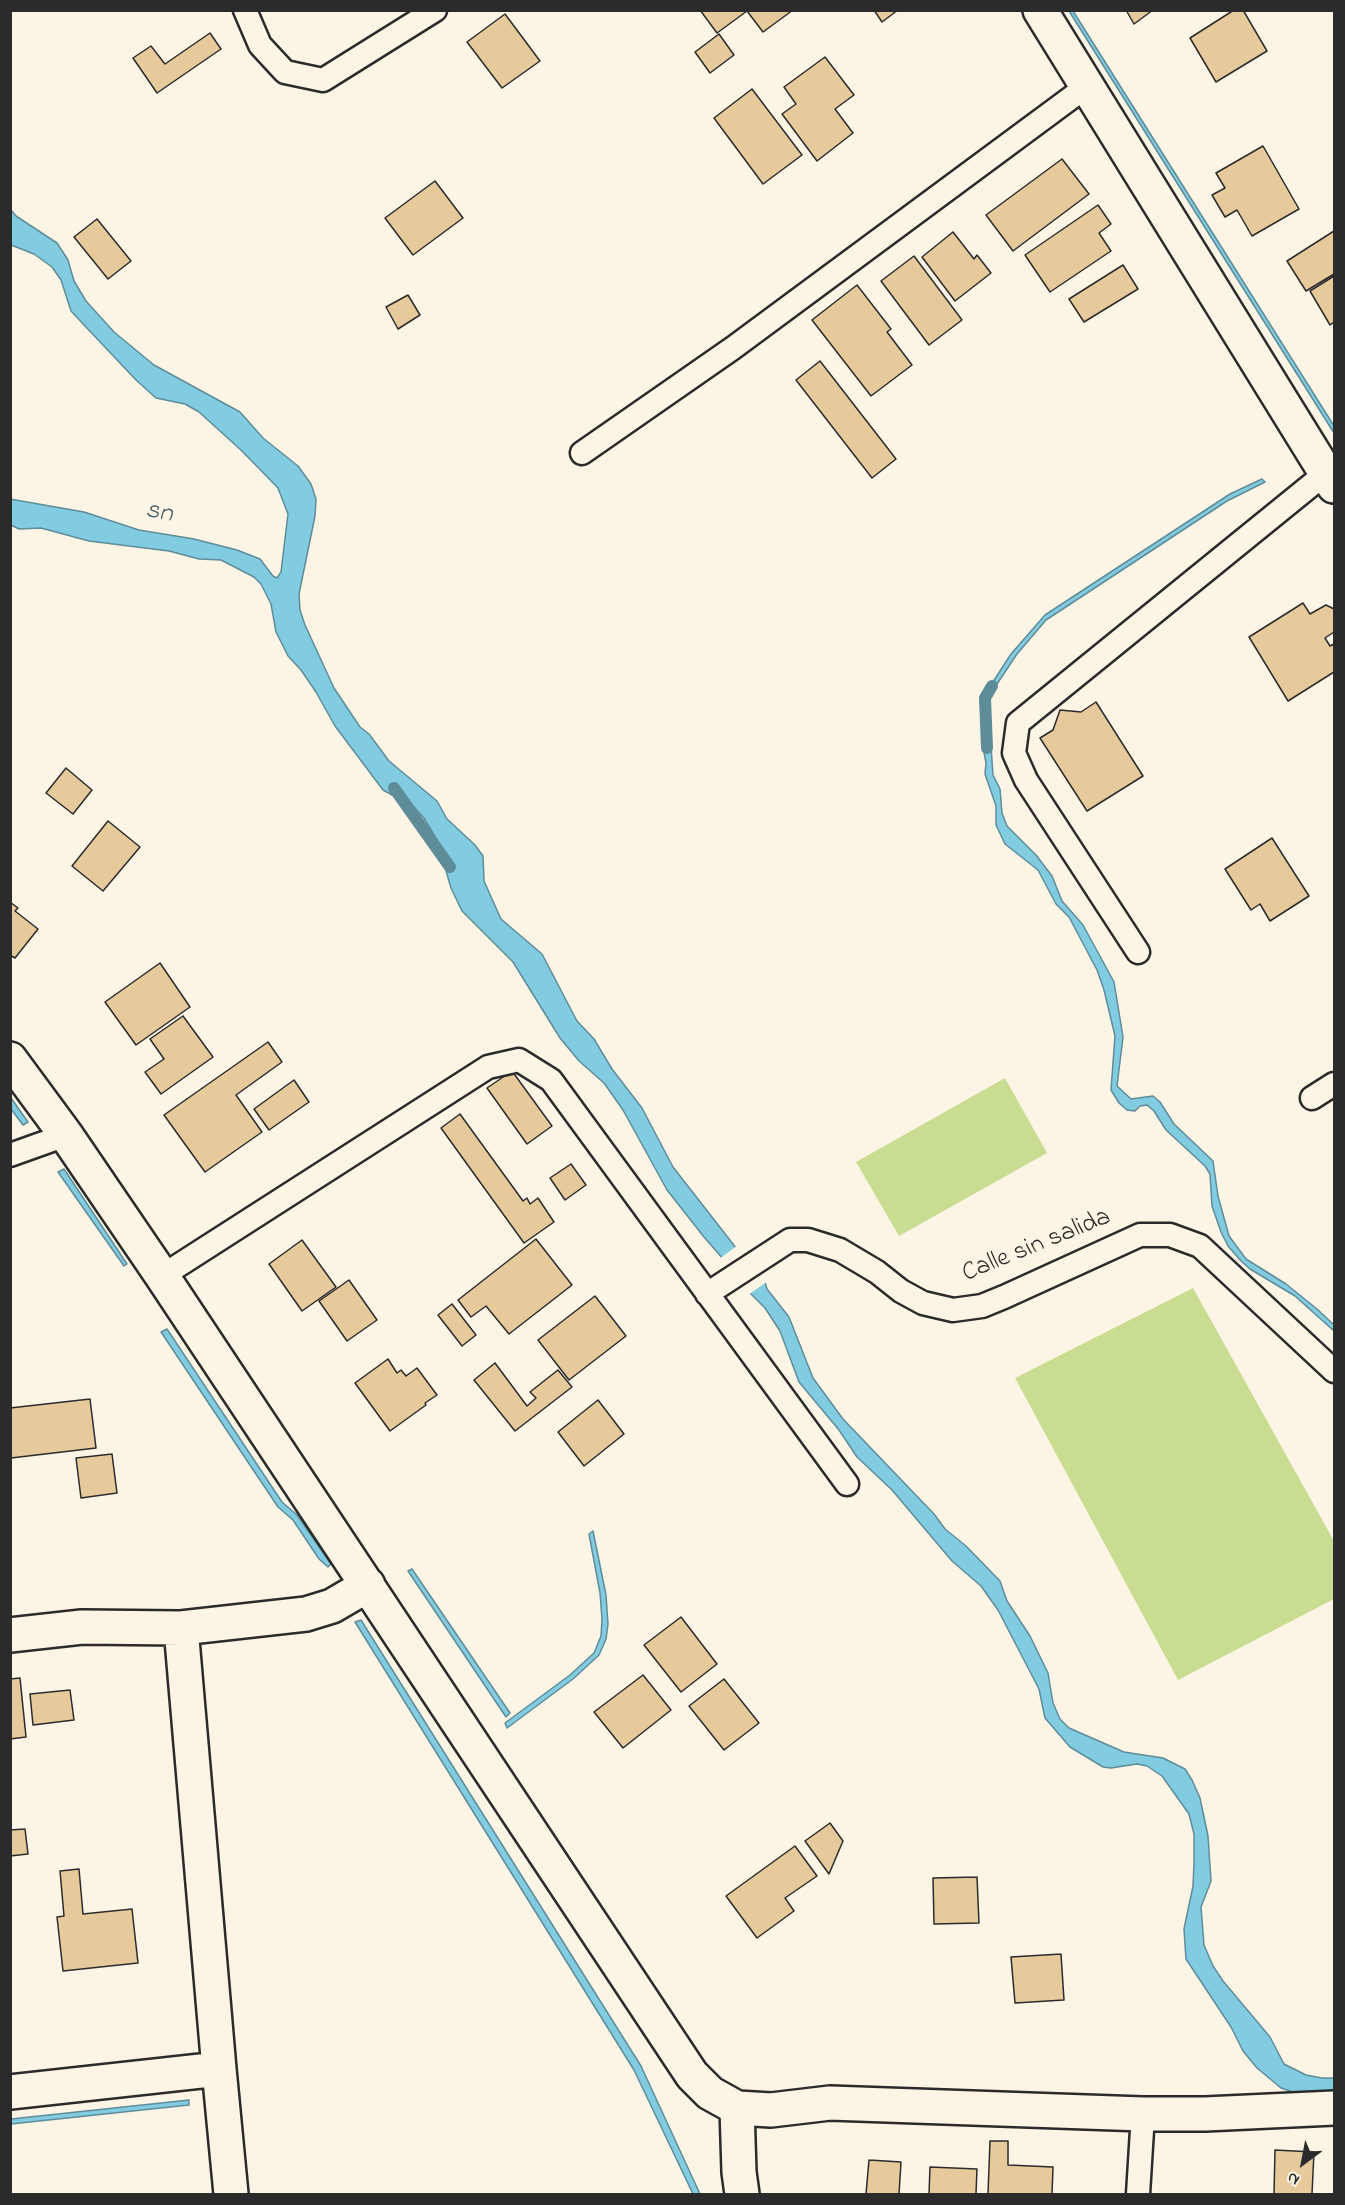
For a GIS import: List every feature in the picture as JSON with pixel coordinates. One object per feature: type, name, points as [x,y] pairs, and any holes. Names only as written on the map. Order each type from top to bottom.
[{"type":"street","points":[[1040,10],[1330,480]]},
{"type":"street","points":[[10,1059],[66,1135],[162,1276],[692,2075],[710,2093],[737,2108],[771,2110],[830,2103],[1143,2114],[1205,2114],[1335,2108]]},
{"type":"street","points":[[10,1635],[82,1627],[181,1628],[306,1614],[332,1606],[368,1586]]},
{"type":"street","points":[[181,1628],[231,2194]]},
{"type":"street","points":[[10,2092],[219,2070]]},
{"type":"street","points":[[737,2108],[742,2194]]},
{"type":"lane","points":[[245,10],[260,45],[285,72],[323,80],[435,10]]},
{"type":"lane","points":[[582,453],[733,348],[1087,86]]},
{"type":"lane","points":[[1138,952],[1026,780],[1014,753],[1018,723],[1330,480]]},
{"type":"lane","points":[[162,1276],[488,1067],[519,1060],[551,1080],[847,1484]]},
{"type":"lane","points":[[1312,1098],[1335,1084]]},
{"type":"lane","points":[[10,1155],[66,1135]]},
{"type":"lane","name":"Calle sin salida","points":[[707,1294],[789,1240],[808,1240],[840,1250],[877,1272],[900,1291],[923,1303],[953,1310],[982,1305],[1004,1297],[1140,1235],[1170,1235],[1200,1246],[1335,1371]]},
{"type":"lane","points":[[1138,2194],[1143,2114]]},
{"type":"green space","points":[[1005,1078],[1047,1153],[899,1236],[856,1162]]},
{"type":"green space","points":[[1193,1288],[1334,1541],[1334,1599],[1178,1680],[1015,1378]]},
{"type":"water","points":[[1069,11],[1073,11],[1334,426],[1334,433]]},
{"type":"water","points":[[11,210],[16,216],[57,243],[68,260],[74,281],[86,301],[114,332],[154,365],[240,412],[263,438],[298,466],[311,484],[316,499],[315,516],[299,594],[300,610],[334,688],[360,727],[369,734],[389,761],[437,801],[447,819],[475,845],[483,856],[484,881],[501,919],[542,954],[577,1021],[594,1039],[612,1069],[642,1108],[673,1167],[740,1253],[724,1260],[704,1237],[667,1190],[623,1110],[604,1083],[579,1061],[560,1038],[513,962],[462,911],[451,888],[437,840],[424,818],[414,807],[383,790],[335,726],[316,692],[288,656],[276,632],[271,604],[261,584],[254,577],[221,560],[199,559],[169,551],[89,541],[41,528],[19,529],[11,525],[10,499],[84,512],[139,530],[194,539],[237,550],[260,559],[277,578],[281,572],[288,514],[278,488],[242,451],[199,412],[185,404],[156,398],[71,311],[61,280],[52,267],[34,254],[11,245]]},
{"type":"water","points":[[1262,479],[1265,482],[1227,501],[1046,620],[1017,654],[987,699],[980,702],[1011,654],[1045,615],[1230,494]]},
{"type":"water","points":[[990,731],[993,775],[1000,789],[1002,813],[1007,826],[1036,855],[1052,876],[1062,901],[1083,925],[1114,982],[1123,1037],[1117,1086],[1131,1099],[1153,1096],[1160,1102],[1174,1124],[1213,1161],[1218,1196],[1229,1236],[1246,1259],[1286,1284],[1317,1309],[1334,1325],[1334,1331],[1295,1296],[1250,1269],[1241,1261],[1228,1246],[1221,1232],[1212,1206],[1210,1174],[1205,1166],[1166,1130],[1154,1111],[1147,1105],[1140,1106],[1135,1111],[1127,1110],[1119,1103],[1111,1090],[1115,1036],[1104,990],[1097,970],[1069,917],[1056,904],[1038,870],[1005,844],[996,825],[996,806],[985,774],[986,763],[982,734]]},
{"type":"water","points":[[11,1098],[28,1122],[23,1125],[11,1109]]},
{"type":"water","points":[[64,1169],[127,1264],[124,1266],[58,1172]]},
{"type":"water","points":[[763,1275],[767,1289],[789,1317],[813,1378],[843,1419],[934,1514],[945,1529],[966,1546],[1000,1581],[1007,1601],[1030,1636],[1048,1673],[1053,1703],[1060,1719],[1069,1728],[1124,1752],[1163,1758],[1185,1769],[1200,1798],[1208,1836],[1211,1881],[1201,1907],[1204,1945],[1213,1966],[1270,2037],[1284,2064],[1306,2075],[1334,2078],[1334,2096],[1308,2097],[1281,2088],[1257,2068],[1243,2051],[1231,2027],[1186,1959],[1184,1929],[1193,1886],[1194,1863],[1194,1834],[1189,1814],[1162,1776],[1147,1766],[1137,1764],[1103,1767],[1070,1747],[1045,1718],[1039,1689],[998,1610],[981,1586],[952,1561],[892,1490],[857,1457],[839,1430],[799,1382],[780,1331],[765,1308],[749,1292]]},
{"type":"water","points":[[167,1329],[282,1502],[297,1515],[331,1564],[328,1567],[319,1559],[293,1520],[278,1507],[161,1332]]},
{"type":"water","points":[[593,1531],[606,1595],[608,1624],[606,1639],[599,1655],[573,1679],[507,1728],[505,1723],[570,1675],[594,1653],[601,1636],[602,1619],[600,1593],[589,1534]]},
{"type":"water","points":[[412,1569],[510,1713],[506,1717],[408,1571]]},
{"type":"water","points":[[361,1620],[641,2066],[700,2194],[693,2194],[634,2070],[355,1622]]},
{"type":"water","points":[[189,2100],[189,2105],[11,2124],[11,2119]]},
{"type":"pier","points":[[738,1245],[743,1251],[742,1255],[725,1263],[719,1259]]},
{"type":"pier","points":[[762,1272],[765,1273],[768,1281],[748,1295],[742,1285]]},
{"type":"building","points":[[700,10],[793,10],[763,32],[747,11],[717,33]]},
{"type":"building","points":[[874,10],[898,10],[882,22]]},
{"type":"building","points":[[1126,10],[1153,10],[1134,24]]},
{"type":"building","points":[[1234,10],[1243,10],[1267,51],[1216,82],[1190,38]]},
{"type":"building","points":[[505,14],[540,61],[502,88],[467,42]]},
{"type":"building","points":[[210,33],[221,49],[157,93],[133,58],[151,46],[165,64]]},
{"type":"building","points":[[719,34],[734,55],[710,73],[695,52]]},
{"type":"building","points":[[825,57],[854,95],[835,109],[853,133],[817,161],[782,114],[796,104],[784,87]]},
{"type":"building","points":[[752,89],[802,155],[763,184],[714,118]]},
{"type":"building","points":[[1263,146],[1299,209],[1252,236],[1237,210],[1225,217],[1212,195],[1225,188],[1216,173]]},
{"type":"building","points":[[1062,159],[1089,194],[1013,251],[986,215]]},
{"type":"building","points":[[435,181],[463,218],[413,255],[385,218]]},
{"type":"building","points":[[1098,205],[1111,224],[1099,233],[1111,251],[1050,292],[1025,255]]},
{"type":"building","points":[[97,219],[131,261],[108,279],[74,237]]},
{"type":"building","points":[[1334,231],[1334,274],[1306,291],[1287,261]]},
{"type":"building","points":[[953,232],[974,259],[977,255],[991,273],[955,301],[922,257]]},
{"type":"building","points":[[914,256],[962,320],[929,345],[881,281]]},
{"type":"building","points":[[1123,265],[1138,289],[1084,322],[1069,299]]},
{"type":"building","points":[[1334,276],[1334,322],[1330,325],[1310,291]]},
{"type":"building","points":[[857,285],[891,329],[887,332],[912,365],[871,396],[812,320]]},
{"type":"building","points":[[408,295],[420,315],[398,329],[386,307]]},
{"type":"building","points":[[820,361],[896,459],[872,478],[796,380]]},
{"type":"building","points":[[1303,603],[1310,614],[1326,605],[1334,609],[1334,632],[1325,638],[1330,646],[1334,644],[1334,672],[1288,701],[1249,637]]},
{"type":"building","points":[[1096,702],[1143,776],[1087,811],[1040,738],[1053,730],[1060,710],[1081,712]]},
{"type":"building","points":[[66,768],[92,790],[73,814],[46,793]]},
{"type":"building","points":[[108,821],[140,847],[103,891],[72,866]]},
{"type":"building","points":[[1272,838],[1309,896],[1270,921],[1260,904],[1251,910],[1225,869]]},
{"type":"building","points":[[10,902],[18,908],[15,911],[38,929],[15,958],[10,955]]},
{"type":"building","points":[[160,963],[190,1007],[136,1045],[105,1002]]},
{"type":"building","points":[[183,1016],[213,1057],[161,1094],[145,1072],[164,1059],[150,1039]]},
{"type":"building","points":[[268,1042],[282,1062],[236,1095],[262,1132],[205,1172],[164,1115]]},
{"type":"building","points":[[512,1071],[552,1126],[527,1144],[487,1088]]},
{"type":"building","points":[[294,1080],[309,1102],[269,1130],[254,1109]]},
{"type":"building","points":[[460,1114],[523,1201],[527,1198],[530,1204],[538,1198],[554,1222],[524,1243],[441,1128]]},
{"type":"building","points":[[571,1164],[586,1185],[565,1200],[550,1178]]},
{"type":"building","points":[[536,1239],[572,1285],[509,1334],[486,1306],[471,1317],[458,1300]]},
{"type":"building","points":[[302,1240],[336,1287],[302,1311],[269,1264]]},
{"type":"building","points":[[349,1280],[377,1320],[347,1341],[319,1301]]},
{"type":"building","points":[[595,1296],[626,1336],[569,1380],[538,1340]]},
{"type":"building","points":[[452,1304],[476,1335],[462,1346],[438,1315]]},
{"type":"building","points":[[388,1359],[397,1373],[401,1370],[406,1376],[417,1368],[437,1395],[390,1431],[355,1383]]},
{"type":"building","points":[[495,1363],[527,1406],[536,1398],[530,1392],[558,1370],[572,1387],[515,1431],[474,1380]]},
{"type":"building","points":[[90,1399],[96,1448],[11,1458],[10,1408]]},
{"type":"building","points":[[598,1400],[624,1434],[584,1466],[558,1432]]},
{"type":"building","points":[[112,1454],[117,1493],[81,1498],[76,1458]]},
{"type":"building","points":[[681,1617],[717,1664],[681,1692],[644,1645]]},
{"type":"building","points":[[643,1675],[671,1710],[623,1748],[594,1712]]},
{"type":"building","points":[[20,1678],[26,1737],[10,1739],[10,1679]]},
{"type":"building","points":[[724,1679],[759,1723],[724,1750],[689,1706]]},
{"type":"building","points":[[70,1690],[74,1720],[33,1725],[30,1694]]},
{"type":"building","points":[[830,1823],[843,1841],[829,1874],[805,1841]]},
{"type":"building","points":[[25,1829],[28,1854],[10,1856],[10,1830]]},
{"type":"building","points":[[795,1846],[817,1876],[785,1898],[794,1911],[757,1938],[726,1896]]},
{"type":"building","points":[[79,1869],[83,1914],[132,1909],[138,1963],[63,1971],[57,1917],[64,1916],[60,1871]]},
{"type":"building","points":[[977,1877],[979,1923],[934,1924],[933,1878]]},
{"type":"building","points":[[1061,1954],[1064,2000],[1015,2003],[1011,1957]]},
{"type":"building","points":[[990,2141],[1008,2141],[1008,2165],[1053,2167],[1052,2194],[988,2194]]},
{"type":"building","points":[[1275,2150],[1314,2152],[1312,2194],[1274,2194]]},
{"type":"building","points":[[869,2160],[901,2162],[899,2194],[866,2194]]},
{"type":"building","points":[[930,2167],[977,2169],[976,2194],[929,2194]]},
{"type":"waterway","points":[[987,748],[985,698],[992,686]]},
{"type":"waterway","points":[[394,788],[450,867]]},
{"type":"water label","name":"sn","points":[[159,514]]}]
